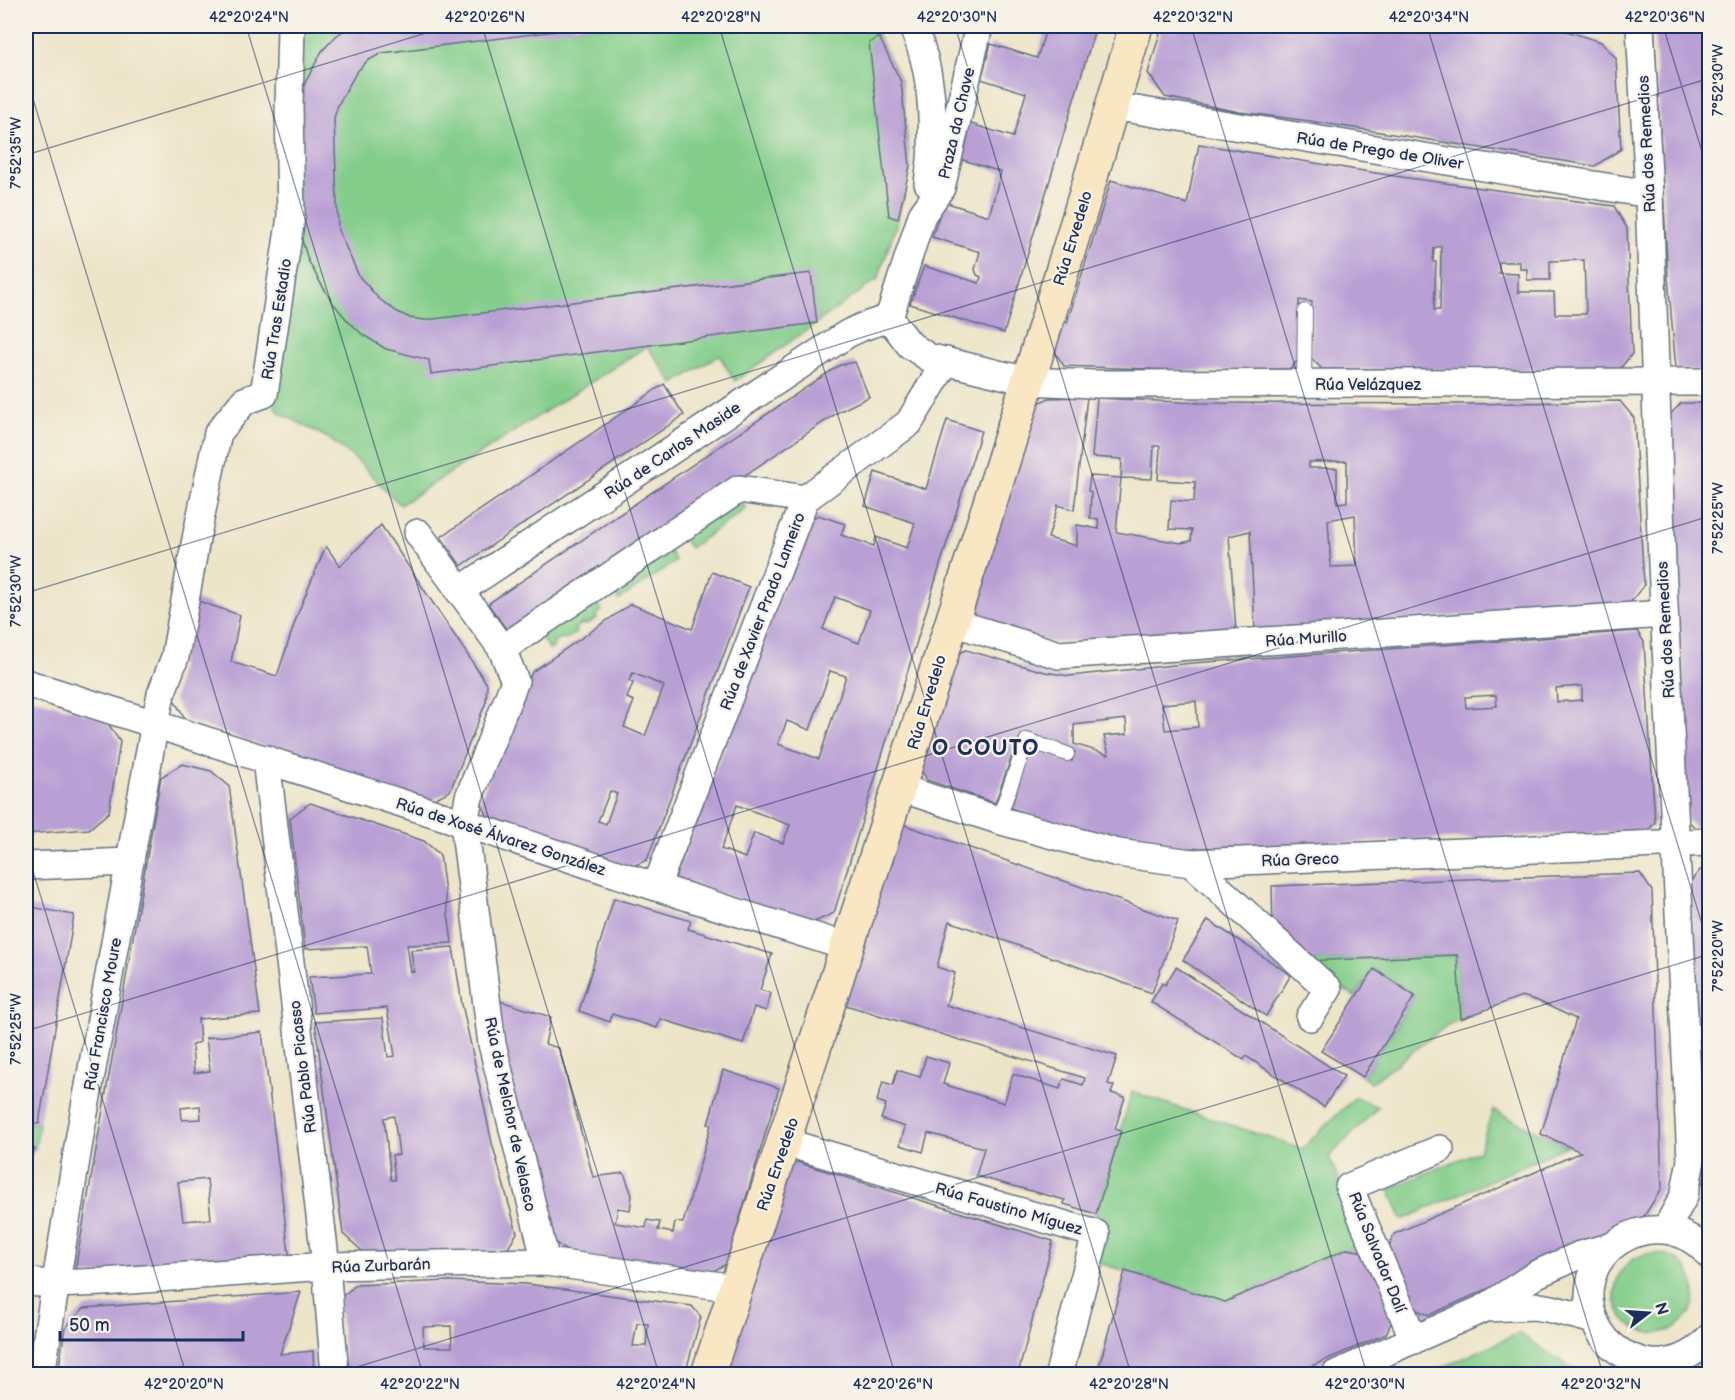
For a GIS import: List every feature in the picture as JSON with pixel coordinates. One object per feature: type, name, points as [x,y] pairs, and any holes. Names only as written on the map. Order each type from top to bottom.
[{"type":"street","name":"Rúa Tras Estadio","points":[[175,657],[218,433],[244,400],[264,394],[291,216],[289,106],[291,26]]},
{"type":"street","points":[[912,26],[927,69],[931,119],[929,174],[922,215]]},
{"type":"street","name":"Praza da Chave","points":[[889,318],[922,215],[941,188],[979,26]]},
{"type":"street","name":"Rúa Ervedelo","points":[[708,1374],[900,788],[1136,26]]},
{"type":"street","name":"Rúa dos Remedios","points":[[1640,26],[1649,194],[1664,614],[1691,1160],[1684,1196],[1666,1229]]},
{"type":"street","name":"Rúa de Prego de Oliver","points":[[1112,106],[1649,194]]},
{"type":"street","points":[[889,318],[910,345],[928,357],[1027,381]]},
{"type":"street","name":"Rúa de Carlos Maside","points":[[459,591],[847,334],[889,318]]},
{"type":"street","name":"Rúa de Xavier Prado Lameiro","points":[[656,887],[805,499],[909,423],[946,361]]},
{"type":"street","name":"Rúa Velázquez","points":[[1027,381],[1083,384],[1710,382]]},
{"type":"street","points":[[502,649],[739,489],[805,499]]},
{"type":"street","points":[[418,534],[502,649],[515,681],[470,797],[464,823]]},
{"type":"street","name":"Rúa Murillo","points":[[952,622],[1059,655],[1664,614]]},
{"type":"street","name":"Rúa Francisco Moure","points":[[40,1374],[54,1284],[155,723],[161,694],[175,657]]},
{"type":"street","name":"Rúa de Xosé Álvarez González","points":[[26,683],[656,887],[848,946]]},
{"type":"street","name":"Rúa Pablo Picasso","points":[[266,759],[326,1266],[335,1374]]},
{"type":"street","name":"Rúa Greco","points":[[900,788],[998,820],[1118,853],[1191,863],[1710,842]]},
{"type":"street","name":"Rúa de Melchor de Velasco","points":[[464,823],[492,1044],[534,1222],[546,1262]]},
{"type":"street","points":[[26,866],[130,862]]},
{"type":"street","points":[[1191,863],[1328,989],[1310,1017]]},
{"type":"street","name":"Rúa Faustino Míguez","points":[[784,1142],[1096,1234],[1059,1374]]},
{"type":"street","name":"Rúa Salvador Dalí","points":[[1414,1340],[1349,1187],[1440,1149]]},
{"type":"street","points":[[1710,1256],[1686,1235],[1666,1229],[1646,1229],[1626,1235],[1610,1247],[1598,1263],[1590,1282],[1589,1295],[1594,1320],[1603,1337],[1616,1350],[1644,1369],[1693,1353],[1710,1337]]},
{"type":"street","points":[[1336,1374],[1485,1308],[1537,1274],[1580,1255],[1610,1247]]},
{"type":"street","name":"Rúa Zurbarán","points":[[26,1282],[54,1284],[103,1282],[326,1266],[546,1262],[736,1288]]},
{"type":"street","points":[[1485,1308],[1534,1306],[1594,1320]]},
{"type":"lane","points":[[1305,311],[1305,384]]},
{"type":"lane","points":[[998,820],[1027,740],[1066,754]]},
{"type":"green space","points":[[314,26],[873,26],[901,82],[910,166],[898,219],[878,279],[735,381],[719,355],[674,384],[647,346],[400,505],[360,463],[328,438],[280,413],[275,407],[296,28]]},
{"type":"green space","points":[[739,497],[746,509],[690,548],[681,536]]},
{"type":"green space","points":[[666,546],[676,561],[619,600],[608,584]]},
{"type":"green space","points":[[592,593],[602,611],[596,615],[597,618],[574,629],[576,633],[565,640],[563,637],[553,643],[554,647],[550,650],[535,630]]},
{"type":"green space","points":[[1457,955],[1461,1019],[1449,1024],[1371,1083],[1363,1077],[1415,996],[1374,969],[1355,997],[1302,961]]},
{"type":"green space","points":[[1132,1092],[1302,1149],[1355,1097],[1378,1107],[1329,1157],[1370,1253],[1347,1249],[1225,1302],[1083,1258]]},
{"type":"green space","points":[[1493,1110],[1567,1146],[1402,1220],[1389,1189],[1479,1151]]},
{"type":"green space","points":[[26,1122],[39,1124],[35,1149],[26,1145]]},
{"type":"green space","points":[[1655,1253],[1670,1256],[1683,1265],[1692,1278],[1695,1293],[1692,1308],[1683,1321],[1670,1330],[1655,1333],[1640,1330],[1627,1321],[1618,1308],[1615,1293],[1618,1278],[1627,1265],[1640,1256]]},
{"type":"green space","points":[[1519,1333],[1580,1374],[1428,1374]]},
{"type":"building","points":[[350,26],[596,26],[382,53],[367,61],[356,73],[338,105],[334,118],[338,230],[359,276],[378,298],[396,311],[410,318],[425,320],[811,273],[817,323],[431,374],[429,360],[386,349],[363,335],[333,303],[320,282],[308,260],[299,226],[298,103],[304,85],[322,51],[336,36]]},
{"type":"building","points":[[1047,26],[1096,26],[1004,333],[910,304],[924,266],[979,283],[981,277],[977,275],[975,269],[980,252],[932,237],[944,202],[989,216],[1001,172],[957,158],[968,123],[1013,137],[1026,93],[981,79],[991,44],[1037,58]]},
{"type":"building","points":[[1162,26],[1551,26],[1601,42],[1616,58],[1621,149],[1595,166],[1240,112],[1165,97],[1148,73]]},
{"type":"building","points":[[1654,26],[1710,26],[1710,370],[1676,370],[1668,278]]},
{"type":"building","points":[[879,37],[901,82],[910,166],[898,219],[889,216],[869,43]]},
{"type":"building","points":[[1199,144],[1394,176],[1614,206],[1627,228],[1632,354],[1619,370],[1322,369],[1311,358],[1312,302],[1299,300],[1299,358],[1291,369],[1204,371],[1064,366],[1054,351],[1063,321],[1067,323],[1111,180],[1187,204]],"holes":[[[1441,246],[1440,310],[1434,310],[1436,262],[1433,262],[1434,248]],[[1584,260],[1586,314],[1555,314],[1554,292],[1518,292],[1518,274],[1499,273],[1499,262],[1520,262],[1520,269],[1527,269],[1527,280],[1550,280],[1550,261]]]},
{"type":"building","points":[[855,362],[869,397],[840,411],[510,634],[488,604],[820,378],[840,365]]},
{"type":"building","points":[[664,384],[684,415],[461,566],[441,537]]},
{"type":"building","points":[[1087,397],[1074,510],[1058,505],[1048,538],[1077,546],[1077,525],[1099,529],[1098,519],[1090,518],[1091,492],[1088,491],[1090,476],[1121,478],[1122,459],[1092,457],[1097,398],[1200,403],[1472,404],[1620,401],[1634,418],[1644,585],[1629,604],[1255,630],[1250,531],[1229,536],[1236,631],[1046,643],[979,620],[970,604],[1034,405],[1049,398]],"holes":[[[1154,446],[1160,446],[1158,480],[1195,482],[1194,502],[1171,500],[1169,529],[1192,530],[1191,541],[1181,543],[1116,532],[1121,478],[1152,479]],[[1347,461],[1347,502],[1337,503],[1337,468],[1309,468],[1309,462]],[[1355,515],[1357,566],[1331,567],[1328,520]]]},
{"type":"building","points":[[1681,403],[1710,403],[1710,831],[1699,831],[1687,820],[1668,417]]},
{"type":"building","points":[[947,420],[981,431],[834,913],[810,924],[675,878],[808,522],[818,515],[845,524],[841,535],[874,546],[876,537],[907,548],[915,523],[865,506],[875,472],[926,489]],"holes":[[[835,597],[870,610],[859,643],[823,629]],[[830,671],[846,676],[819,759],[778,744],[787,721],[810,730]],[[737,805],[790,825],[783,843],[754,833],[745,858],[721,849]]]},
{"type":"building","points":[[381,525],[487,684],[486,702],[450,791],[428,802],[186,720],[174,700],[192,599],[240,615],[231,662],[277,676],[298,613],[326,546],[340,566]]},
{"type":"building","points":[[712,572],[749,587],[647,860],[631,867],[488,817],[480,800],[532,672],[631,604],[692,629]],"holes":[[[633,673],[664,686],[645,736],[624,727],[634,701],[627,698],[633,683],[629,681]],[[610,791],[617,794],[606,824],[598,821]]]},
{"type":"building","points":[[1637,631],[1644,642],[1655,823],[1647,831],[1126,850],[1011,808],[1031,746],[1072,761],[1075,752],[1023,734],[1017,742],[995,803],[927,780],[916,760],[951,656],[966,650],[1045,672],[1069,676],[1193,663]],"holes":[[[1582,686],[1582,700],[1557,702],[1556,688]],[[1496,695],[1497,706],[1466,708],[1465,697]],[[1196,701],[1198,727],[1165,730],[1162,704]],[[1126,719],[1127,734],[1104,736],[1109,755],[1074,744],[1074,725]]]},
{"type":"building","points":[[26,696],[106,720],[120,742],[109,812],[89,829],[26,834]]},
{"type":"building","points":[[182,764],[211,771],[229,786],[260,1014],[198,1019],[200,1042],[192,1045],[194,1073],[210,1071],[206,1038],[262,1032],[290,1262],[74,1276],[161,777]],"holes":[[[200,1106],[201,1119],[182,1120],[181,1108]],[[207,1179],[211,1219],[183,1221],[178,1182]]]},
{"type":"building","points":[[310,803],[424,841],[440,855],[452,943],[407,945],[411,972],[414,972],[411,950],[453,947],[462,1004],[492,1143],[517,1233],[507,1250],[368,1256],[343,1234],[315,1022],[383,1018],[388,1057],[395,1056],[387,1008],[314,1013],[309,977],[371,974],[367,946],[305,949],[290,818]],"holes":[[[394,1116],[399,1155],[392,1155],[395,1180],[391,1180],[384,1118]]]},
{"type":"building","points":[[905,825],[1178,921],[1152,993],[949,921],[937,967],[955,973],[946,1005],[1117,1056],[1108,1084],[1114,1086],[1111,1093],[1125,1097],[1115,1129],[1121,1131],[1096,1214],[1064,1204],[1065,1200],[976,1176],[984,1148],[928,1133],[923,1152],[900,1145],[905,1127],[881,1119],[886,1104],[877,1101],[883,1082],[893,1085],[897,1070],[920,1077],[926,1056],[949,1063],[943,1084],[1004,1103],[1013,1074],[1060,1089],[1064,1079],[1083,1085],[1085,1078],[839,1003],[895,830]]},
{"type":"building","points":[[1700,870],[1710,870],[1708,1227],[1704,1202],[1697,1063],[1691,881]]},
{"type":"building","points":[[1640,873],[1652,891],[1662,1188],[1641,1221],[1429,1315],[1409,1307],[1387,1254],[1394,1234],[1581,1152],[1541,1134],[1576,1019],[1522,996],[1461,1019],[1457,955],[1302,961],[1273,936],[1272,886]]},
{"type":"building","points":[[614,898],[691,921],[688,929],[772,954],[760,990],[771,993],[766,1011],[754,1007],[743,1044],[660,1019],[657,1028],[612,1014],[610,1022],[579,1011]]},
{"type":"building","points":[[26,906],[74,915],[39,1124],[26,1122]]},
{"type":"building","points":[[1208,920],[1291,975],[1266,1016],[1183,960]]},
{"type":"building","points":[[1176,967],[1344,1076],[1324,1107],[1246,1056],[1244,1060],[1151,1002],[1162,983],[1165,985]]},
{"type":"building","points":[[1374,969],[1415,996],[1363,1077],[1321,1051]]},
{"type":"building","points":[[497,1000],[551,1017],[545,1044],[559,1048],[593,1177],[624,1173],[632,1195],[630,1210],[618,1208],[615,1223],[646,1228],[647,1220],[660,1222],[658,1230],[673,1233],[675,1222],[683,1223],[711,1125],[708,1124],[723,1070],[779,1088],[726,1264],[706,1275],[571,1254],[556,1243],[514,1097]]},
{"type":"building","points":[[26,1145],[35,1149],[26,1168]]},
{"type":"building","points":[[790,1160],[1053,1241],[1018,1374],[723,1374]]},
{"type":"building","points":[[1347,1249],[1370,1253],[1395,1314],[1386,1334],[1293,1374],[1097,1374],[1125,1271],[1225,1302]]},
{"type":"building","points":[[449,1281],[526,1284],[692,1306],[701,1317],[685,1374],[345,1374],[339,1299],[356,1285]],"holes":[[[637,1323],[648,1324],[646,1346],[633,1346]],[[451,1326],[452,1347],[424,1347],[423,1327]]]},
{"type":"building","points":[[301,1292],[280,1354],[313,1351],[314,1374],[58,1374],[65,1328],[84,1308]]},
{"type":"district","name":"O COUTO","points":[[986,747]]}]
